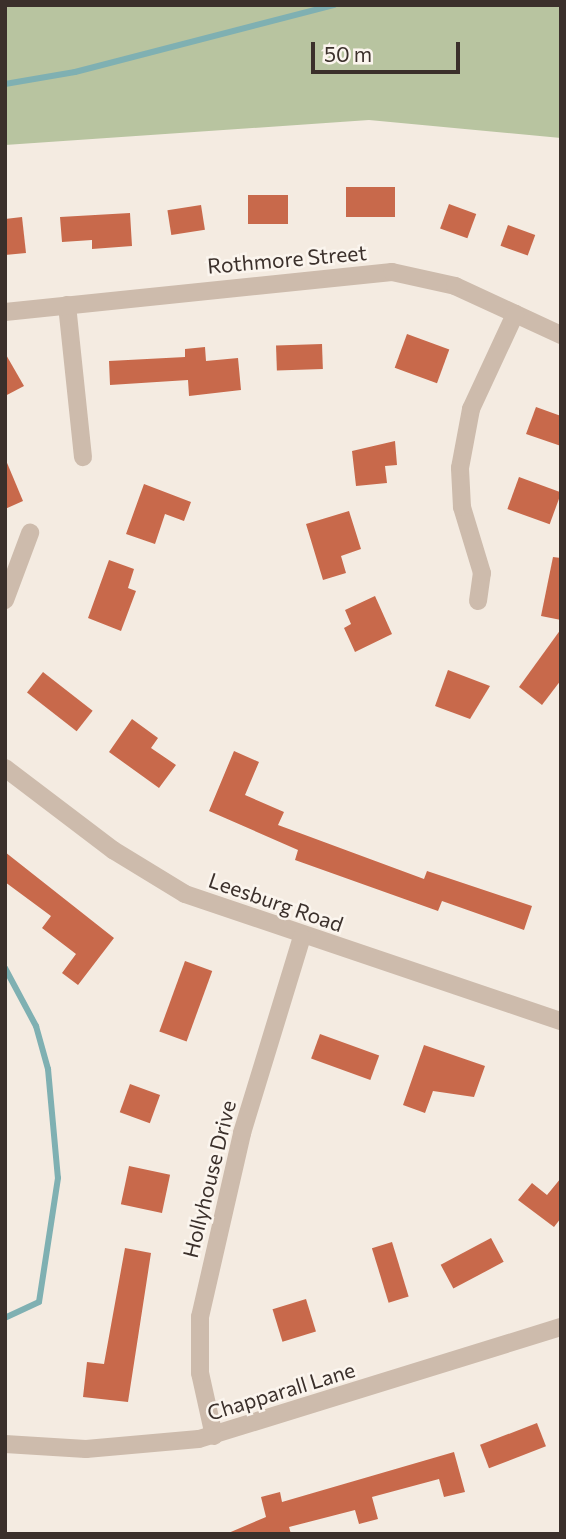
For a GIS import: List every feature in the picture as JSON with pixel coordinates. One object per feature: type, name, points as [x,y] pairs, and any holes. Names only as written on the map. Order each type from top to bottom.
[{"type":"street","name":"Rothmore Street","points":[[5,312],[392,272],[455,286],[561,335]]},
{"type":"street","points":[[67,305],[83,457]]},
{"type":"street","points":[[478,601],[482,573],[462,507],[460,468],[471,409],[515,314]]},
{"type":"street","points":[[5,600],[30,533]]},
{"type":"street","name":"Leesburg Road","points":[[5,768],[159,879],[233,914],[561,1021]]},
{"type":"street","name":"Hollyhouse Drive","points":[[214,1436],[200,1373],[200,1317],[242,1133],[302,937]]},
{"type":"street","name":"Chapparall Lane","points":[[5,1444],[148,1446],[214,1436],[561,1326]]},
{"type":"green space","points":[[5,5],[561,5],[561,138],[369,120],[5,145]]},
{"type":"building","points":[[346,187],[395,187],[395,217],[346,217]]},
{"type":"building","points":[[248,195],[288,195],[288,224],[248,224]]},
{"type":"building","points":[[449,204],[476,214],[467,238],[440,228]]},
{"type":"building","points":[[201,205],[205,230],[171,235],[167,210]]},
{"type":"building","points":[[130,213],[132,246],[92,249],[92,240],[62,242],[60,217]]},
{"type":"building","points":[[22,217],[26,253],[5,255],[5,219]]},
{"type":"building","points":[[508,225],[535,235],[528,256],[500,246]]},
{"type":"building","points":[[407,334],[449,349],[437,383],[395,368]]},
{"type":"building","points":[[322,344],[323,369],[277,371],[276,346]]},
{"type":"building","points":[[205,347],[206,361],[238,358],[241,390],[189,396],[188,380],[110,385],[109,361],[185,357],[185,349]]},
{"type":"building","points":[[5,353],[24,386],[5,396]]},
{"type":"building","points":[[536,407],[561,416],[561,446],[526,434]]},
{"type":"building","points":[[395,441],[397,465],[385,466],[387,483],[356,486],[352,451]]},
{"type":"building","points":[[5,458],[23,501],[5,509]]},
{"type":"building","points":[[519,477],[561,492],[550,524],[507,509]]},
{"type":"building","points":[[144,484],[191,502],[184,521],[165,514],[155,544],[126,534]]},
{"type":"building","points":[[349,511],[361,549],[341,556],[346,573],[323,580],[306,524]]},
{"type":"building","points":[[553,557],[561,558],[561,620],[541,616]]},
{"type":"building","points":[[109,560],[134,569],[128,588],[136,591],[121,631],[88,618]]},
{"type":"building","points":[[375,596],[392,634],[355,652],[344,628],[351,624],[345,610]]},
{"type":"building","points":[[561,629],[561,680],[542,705],[519,687]]},
{"type":"building","points":[[448,670],[490,686],[470,719],[435,706]]},
{"type":"building","points":[[43,672],[93,711],[77,731],[27,692]]},
{"type":"building","points":[[132,719],[158,738],[151,748],[176,765],[159,788],[109,752]]},
{"type":"building","points":[[234,751],[259,762],[245,795],[284,812],[278,825],[424,879],[427,871],[532,906],[524,930],[442,901],[438,911],[295,860],[298,850],[209,811]]},
{"type":"building","points":[[5,852],[114,938],[78,985],[62,973],[76,954],[42,928],[51,916],[5,882]]},
{"type":"building","points":[[185,961],[212,971],[187,1041],[159,1031]]},
{"type":"building","points":[[320,1034],[379,1056],[370,1080],[311,1058]]},
{"type":"building","points":[[424,1045],[485,1066],[474,1097],[433,1091],[425,1113],[403,1105]]},
{"type":"building","points":[[130,1084],[160,1095],[150,1123],[120,1112]]},
{"type":"building","points":[[129,1166],[170,1175],[162,1213],[121,1204]]},
{"type":"building","points":[[561,1178],[561,1218],[554,1227],[518,1200],[532,1183],[547,1195]]},
{"type":"building","points":[[491,1238],[504,1262],[453,1289],[441,1265]]},
{"type":"building","points":[[392,1242],[409,1297],[389,1303],[372,1248]]},
{"type":"building","points":[[125,1248],[151,1253],[128,1402],[83,1397],[87,1362],[104,1364]]},
{"type":"building","points":[[306,1299],[316,1332],[282,1342],[273,1309]]},
{"type":"building","points":[[537,1423],[546,1446],[489,1468],[480,1445]]},
{"type":"building","points":[[454,1452],[465,1492],[444,1497],[439,1479],[372,1497],[378,1519],[359,1524],[355,1510],[289,1527],[291,1534],[226,1534],[266,1517],[261,1497],[280,1492],[282,1502]]},
{"type":"waterway","points":[[5,84],[75,72],[335,5]]},
{"type":"waterway","points":[[5,968],[36,1026],[48,1069],[58,1178],[39,1302],[5,1318]]}]
